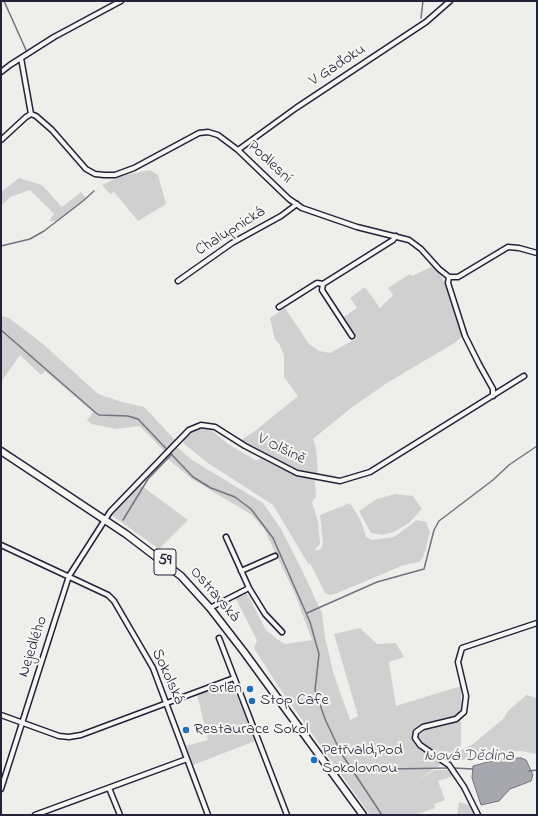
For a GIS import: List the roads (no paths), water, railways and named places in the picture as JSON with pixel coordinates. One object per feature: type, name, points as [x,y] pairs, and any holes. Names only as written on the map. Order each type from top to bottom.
[{"type":"main road","name":"Ostravská","points":[[1,451],[166,562],[181,576],[210,608],[363,815]]},
{"type":"main road","name":"Ostravská","points":[[357,808],[360,815]]},
{"type":"street","points":[[1,72],[54,38],[121,1]]},
{"type":"street","name":"V Gaďoku","points":[[238,150],[296,108],[426,22],[450,1]]},
{"type":"street","points":[[1,140],[31,114],[21,58]]},
{"type":"street","name":"Podlesní","points":[[31,114],[40,118],[86,169],[95,174],[115,175],[134,168],[199,133],[208,132],[218,135],[238,150],[297,204],[327,218],[409,240],[421,249],[439,269],[449,277]]},
{"type":"street","name":"Chalupnická","points":[[178,281],[232,243],[281,216],[297,204]]},
{"type":"street","points":[[279,307],[317,283],[323,284],[393,240],[396,236]]},
{"type":"street","points":[[493,396],[493,389],[465,336],[448,283],[449,277],[458,277],[508,247],[519,248],[537,253]]},
{"type":"street","points":[[323,284],[322,290],[352,336]]},
{"type":"street","name":"V Olšině","points":[[105,520],[110,512],[189,430],[201,425],[215,426],[245,446],[297,473],[340,481],[370,472],[524,376]]},
{"type":"street","name":"Nejedlého","points":[[1,789],[69,576],[105,520]]},
{"type":"street","points":[[226,537],[249,588],[265,614],[282,632]]},
{"type":"street","name":"Sokolská","points":[[1,545],[108,595],[114,601],[153,668],[208,815]]},
{"type":"street","points":[[242,571],[275,556]]},
{"type":"street","points":[[210,608],[249,588]]},
{"type":"street","points":[[478,815],[464,787],[449,765],[420,745],[415,738],[416,732],[423,726],[459,718],[464,712],[466,696],[458,662],[462,648],[537,623]]},
{"type":"street","points":[[219,638],[286,815]]},
{"type":"street","points":[[1,715],[59,736],[69,737],[81,735],[234,678]]},
{"type":"street","points":[[35,815],[188,759]]},
{"type":"street","points":[[110,788],[120,815]]},
{"type":"waterway","points":[[4,1],[26,50]]},
{"type":"waterway","points":[[421,18],[423,1]]},
{"type":"waterway","points":[[1,246],[30,239],[44,231],[94,191]]},
{"type":"waterway","points":[[1,330],[96,413],[99,415],[128,416],[138,419],[193,477],[211,488],[235,497],[251,509],[273,538],[310,622],[319,654],[315,690],[325,719],[341,753],[382,815]]},
{"type":"waterway","points":[[307,613],[377,582],[424,569],[434,530],[439,521],[493,480],[509,465],[537,446]]},
{"type":"waterway","points":[[123,520],[148,479],[172,454]]},
{"type":"waterway","name":"Nová Dědina","points":[[353,772],[388,769],[449,768]]},
{"type":"waterway","name":"Nová Dědina","points":[[453,768],[473,769]]},
{"type":"waterway","name":"Nová Dědina","points":[[529,771],[537,770]]},
{"type":"place","name":"Orlen","points":[[250,689]]},
{"type":"place","name":"Stop Cafe","points":[[252,701]]},
{"type":"place","name":"Restaurace Sokol","points":[[186,730]]},
{"type":"place","name":"Petřvald,Pod Sokolovnou","points":[[314,760]]}]
